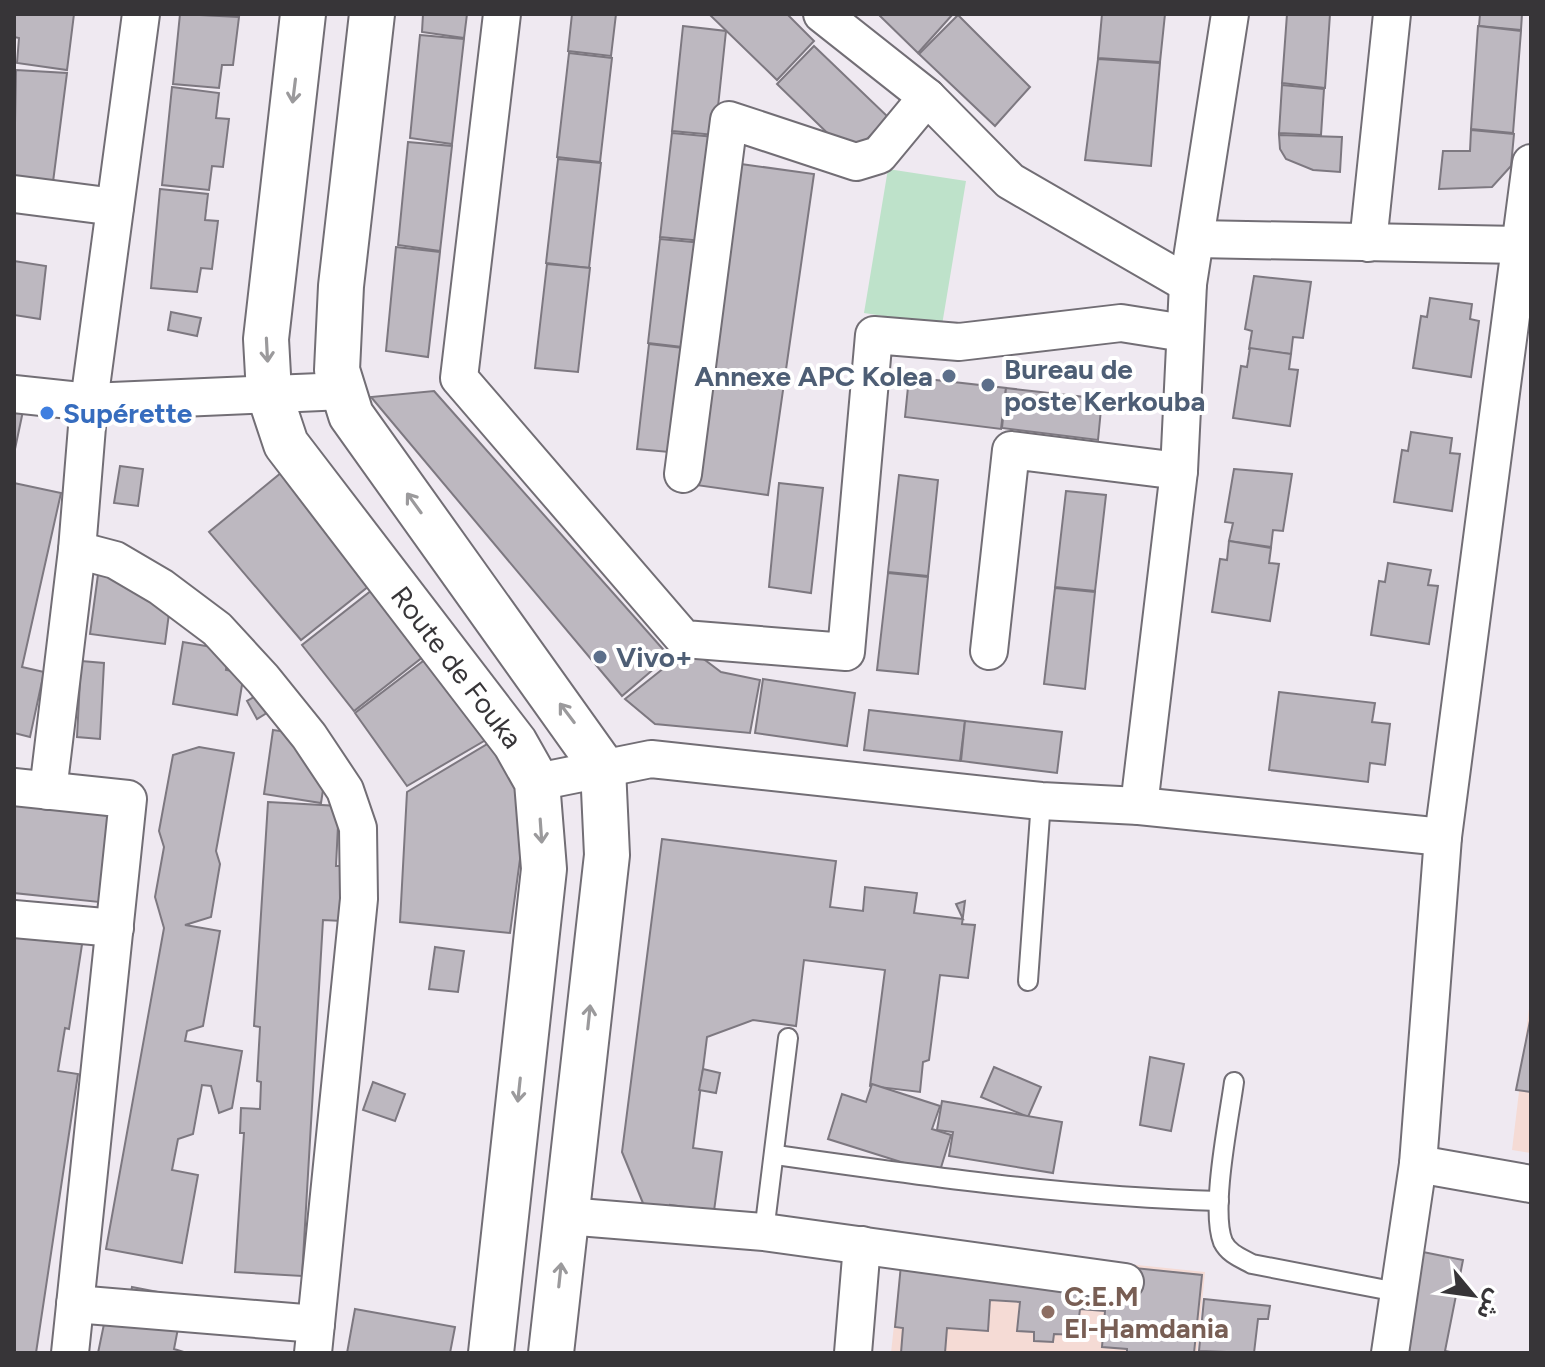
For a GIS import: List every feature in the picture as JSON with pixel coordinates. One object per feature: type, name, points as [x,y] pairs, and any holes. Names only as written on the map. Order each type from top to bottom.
[{"type":"main road","name":"Route de Fouka","points":[[303,14],[266,339],[269,393],[286,444],[515,743],[537,782],[544,869],[491,1353]]},
{"type":"main road","points":[[372,14],[341,286],[337,370],[351,415],[603,768],[607,855],[551,1353]]},
{"type":"street","points":[[70,1353],[128,799],[31,789],[77,550],[89,402],[141,14]]},
{"type":"street","points":[[502,14],[459,378],[684,639],[846,652],[874,335],[959,342],[1121,323],[1184,333]]},
{"type":"street","points":[[822,14],[927,97],[1010,181],[1188,284]]},
{"type":"street","points":[[1139,806],[1179,471],[1188,284],[1230,14]]},
{"type":"street","points":[[1368,243],[1392,14]]},
{"type":"street","points":[[683,474],[729,120],[856,162],[879,155],[927,97]]},
{"type":"street","points":[[1390,1353],[1418,1164],[1443,837],[1531,163]]},
{"type":"street","points":[[14,194],[115,207]]},
{"type":"street","points":[[1196,239],[1520,245]]},
{"type":"street","points":[[14,394],[89,402],[344,391]]},
{"type":"street","points":[[989,651],[1011,450],[1179,471]]},
{"type":"street","points":[[75,1304],[315,1338],[359,899],[358,828],[345,790],[309,736],[217,629],[161,587],[115,560],[77,550]]},
{"type":"street","points":[[537,782],[651,759],[1041,801],[1139,806],[1443,837]]},
{"type":"street","points":[[14,919],[115,928]]},
{"type":"street","points":[[1418,1164],[1531,1184]]},
{"type":"street","points":[[566,1216],[764,1232],[1125,1282]]},
{"type":"street","points":[[853,1353],[862,1245]]},
{"type":"lane","points":[[1028,981],[1041,801]]},
{"type":"lane","points":[[764,1232],[776,1155],[788,1038]]},
{"type":"lane","points":[[1234,1082],[1219,1201],[1222,1240],[1231,1253],[1252,1264],[1397,1292]]},
{"type":"lane","points":[[776,1155],[948,1180],[1159,1199],[1219,1201]]},
{"type":"shaded area","points":[[1531,992],[1531,1153],[1512,1150]]},
{"type":"shaded area","name":"C.E.M El-Hamdania","points":[[903,1241],[1205,1272],[1197,1353],[891,1353]]},
{"type":"green space","points":[[888,169],[966,181],[942,325],[864,313]]},
{"type":"building","points":[[14,14],[74,14],[67,70],[17,63],[19,38],[14,37]]},
{"type":"building","points":[[180,14],[239,17],[233,65],[222,65],[219,88],[173,84]]},
{"type":"building","points":[[423,14],[467,14],[464,38],[422,32]]},
{"type":"building","points":[[572,14],[616,14],[611,56],[568,51]]},
{"type":"building","points":[[709,14],[787,14],[814,41],[777,80]]},
{"type":"building","points":[[878,14],[953,14],[918,53]]},
{"type":"building","points":[[1102,14],[1165,14],[1160,62],[1098,58]]},
{"type":"building","points":[[1287,14],[1330,14],[1325,88],[1282,83]]},
{"type":"building","points":[[1480,14],[1522,14],[1521,30],[1479,26]]},
{"type":"building","points":[[958,15],[1030,87],[995,126],[919,54]]},
{"type":"building","points":[[683,26],[726,31],[715,135],[672,131]]},
{"type":"building","points":[[1478,26],[1521,31],[1513,133],[1471,129]]},
{"type":"building","points":[[420,35],[464,39],[452,144],[410,138]]},
{"type":"building","points":[[814,46],[888,117],[851,156],[777,84]]},
{"type":"building","points":[[569,53],[612,58],[600,162],[557,157]]},
{"type":"building","points":[[1098,59],[1160,63],[1151,166],[1085,160]]},
{"type":"building","points":[[16,70],[67,73],[53,182],[14,176]]},
{"type":"building","points":[[1282,85],[1324,89],[1321,135],[1279,133]]},
{"type":"building","points":[[172,87],[219,93],[216,118],[229,119],[223,167],[212,166],[209,190],[162,185]]},
{"type":"building","points":[[1471,130],[1514,134],[1511,166],[1492,187],[1439,189],[1443,151],[1470,151]]},
{"type":"building","points":[[672,133],[715,137],[703,241],[660,237]]},
{"type":"building","points":[[1279,135],[1342,137],[1340,172],[1313,170],[1286,159],[1280,149]]},
{"type":"building","points":[[408,142],[452,146],[440,251],[398,245]]},
{"type":"building","points":[[558,159],[601,163],[589,268],[546,263]]},
{"type":"building","points":[[741,164],[814,174],[768,495],[696,485]]},
{"type":"building","points":[[160,189],[208,194],[205,220],[218,221],[212,269],[201,268],[197,292],[151,288]]},
{"type":"building","points":[[660,239],[703,243],[691,348],[648,343]]},
{"type":"building","points":[[396,247],[440,252],[428,357],[386,351]]},
{"type":"building","points":[[14,261],[46,266],[40,319],[14,315]]},
{"type":"building","points":[[547,264],[590,268],[578,372],[535,368]]},
{"type":"building","points":[[1254,276],[1311,282],[1303,338],[1293,337],[1291,354],[1249,349],[1252,331],[1245,329]]},
{"type":"building","points":[[1430,298],[1472,304],[1470,319],[1479,321],[1471,377],[1413,368],[1421,316],[1427,317]]},
{"type":"building","points":[[171,312],[201,318],[197,336],[168,330]]},
{"type":"building","points":[[649,344],[692,349],[680,453],[637,449]]},
{"type":"building","points":[[1250,348],[1291,354],[1289,369],[1298,370],[1290,426],[1233,418],[1241,366],[1247,367]]},
{"type":"building","points":[[909,377],[1006,388],[1001,429],[905,417]]},
{"type":"building","points":[[1006,388],[1102,399],[1098,440],[1002,428]]},
{"type":"building","points":[[14,390],[27,392],[15,449],[14,449]]},
{"type":"building","points":[[434,391],[669,656],[622,696],[371,397]]},
{"type":"building","points":[[1411,432],[1452,438],[1450,453],[1460,454],[1452,511],[1394,502],[1402,450],[1408,451]]},
{"type":"building","points":[[120,466],[143,469],[138,506],[114,503]]},
{"type":"building","points":[[287,468],[379,578],[301,640],[209,532]]},
{"type":"building","points":[[1234,469],[1292,474],[1283,531],[1273,530],[1271,547],[1229,541],[1233,523],[1225,522]]},
{"type":"building","points":[[899,475],[938,480],[928,576],[888,572]]},
{"type":"building","points":[[14,483],[61,493],[22,667],[44,672],[30,737],[14,733]]},
{"type":"building","points":[[779,483],[823,488],[811,593],[769,587]]},
{"type":"building","points":[[1066,491],[1106,495],[1095,591],[1055,587]]},
{"type":"building","points":[[1229,541],[1271,548],[1269,563],[1279,564],[1270,621],[1212,612],[1220,559],[1227,560]]},
{"type":"building","points":[[1388,563],[1431,570],[1428,585],[1438,586],[1429,644],[1371,635],[1379,581],[1385,582]]},
{"type":"building","points":[[99,567],[171,598],[165,644],[90,634]]},
{"type":"building","points":[[888,573],[928,577],[918,674],[877,670]]},
{"type":"building","points":[[381,583],[433,649],[354,711],[302,645]]},
{"type":"building","points":[[1055,588],[1095,592],[1085,689],[1044,684]]},
{"type":"building","points":[[183,642],[229,650],[226,670],[244,673],[237,715],[173,704]]},
{"type":"building","points":[[689,648],[721,672],[760,680],[750,733],[655,724],[625,699]]},
{"type":"building","points":[[435,652],[496,734],[407,786],[355,713]]},
{"type":"building","points":[[81,661],[104,663],[100,739],[77,737]]},
{"type":"building","points":[[763,679],[855,693],[847,746],[755,733]]},
{"type":"building","points":[[268,689],[278,706],[257,719],[247,701]]},
{"type":"building","points":[[1279,692],[1375,703],[1372,722],[1390,724],[1385,765],[1370,763],[1368,782],[1269,770]]},
{"type":"building","points":[[869,710],[965,721],[960,761],[864,750]]},
{"type":"building","points":[[965,721],[1062,732],[1057,773],[961,761]]},
{"type":"building","points":[[273,730],[331,738],[321,803],[264,794]]},
{"type":"building","points":[[499,737],[518,783],[524,830],[510,933],[400,922],[407,792]]},
{"type":"building","points":[[199,747],[234,753],[216,851],[220,864],[211,917],[185,925],[220,931],[203,1026],[187,1031],[185,1041],[242,1051],[232,1108],[219,1113],[211,1086],[202,1085],[193,1134],[178,1139],[172,1170],[198,1175],[182,1263],[106,1249],[164,928],[155,897],[164,847],[159,831],[173,755]]},
{"type":"building","points":[[268,802],[339,806],[336,866],[345,866],[342,921],[323,920],[302,1276],[235,1272],[244,1133],[240,1133],[241,1108],[260,1109],[261,1082],[257,1081],[260,1027],[254,1026]]},
{"type":"building","points":[[14,805],[109,815],[99,902],[14,893]]},
{"type":"building","points":[[662,839],[836,861],[830,907],[863,911],[865,887],[917,893],[914,913],[963,919],[962,924],[975,925],[968,978],[940,975],[929,1060],[923,1062],[920,1092],[870,1086],[885,970],[804,960],[796,1026],[753,1020],[707,1037],[693,1148],[722,1152],[714,1211],[670,1205],[669,1212],[645,1208],[622,1152]]},
{"type":"building","points":[[965,901],[963,918],[956,904]]},
{"type":"building","points":[[14,928],[83,938],[69,1029],[65,1028],[58,1071],[78,1074],[36,1353],[14,1353]]},
{"type":"building","points":[[435,947],[464,951],[458,992],[429,989]]},
{"type":"building","points":[[1531,1016],[1531,1092],[1516,1090]]},
{"type":"building","points":[[1150,1057],[1184,1064],[1171,1131],[1140,1125]]},
{"type":"building","points":[[994,1067],[1041,1087],[1028,1117],[981,1097]]},
{"type":"building","points":[[703,1069],[720,1073],[716,1093],[699,1090]]},
{"type":"building","points":[[373,1082],[405,1094],[395,1121],[363,1110]]},
{"type":"building","points":[[872,1084],[940,1106],[932,1129],[951,1135],[939,1174],[828,1139],[842,1094],[866,1102]]},
{"type":"building","points":[[942,1101],[1062,1122],[1053,1173],[949,1156],[953,1132],[937,1130]]},
{"type":"building","name":"C.E.M El-Hamdania","points":[[903,1244],[1202,1275],[1194,1353],[1127,1353],[1127,1349],[1102,1347],[1105,1311],[1080,1309],[1077,1335],[1054,1334],[1053,1342],[1034,1341],[1034,1332],[1017,1331],[1020,1302],[990,1300],[988,1331],[947,1328],[945,1353],[901,1353],[903,1328],[895,1327]]},
{"type":"building","points":[[1423,1252],[1463,1260],[1445,1351],[1455,1353],[1403,1353]]},
{"type":"building","points":[[132,1287],[184,1297],[174,1349],[187,1353],[98,1353],[109,1300],[129,1304]]},
{"type":"building","points":[[1204,1299],[1270,1306],[1268,1319],[1258,1319],[1254,1353],[1199,1351]]},
{"type":"building","points":[[355,1309],[455,1327],[450,1353],[347,1353]]},
{"type":"place","name":"Annexe APC Kolea","points":[[949,376]]},
{"type":"place","name":"Bureau de poste Kerkouba","points":[[988,385]]},
{"type":"place","name":"Supérette","points":[[47,413]]},
{"type":"place","name":"Vivo+","points":[[600,657]]},
{"type":"place","name":"C.E.M El-Hamdania","points":[[1048,1312]]}]
